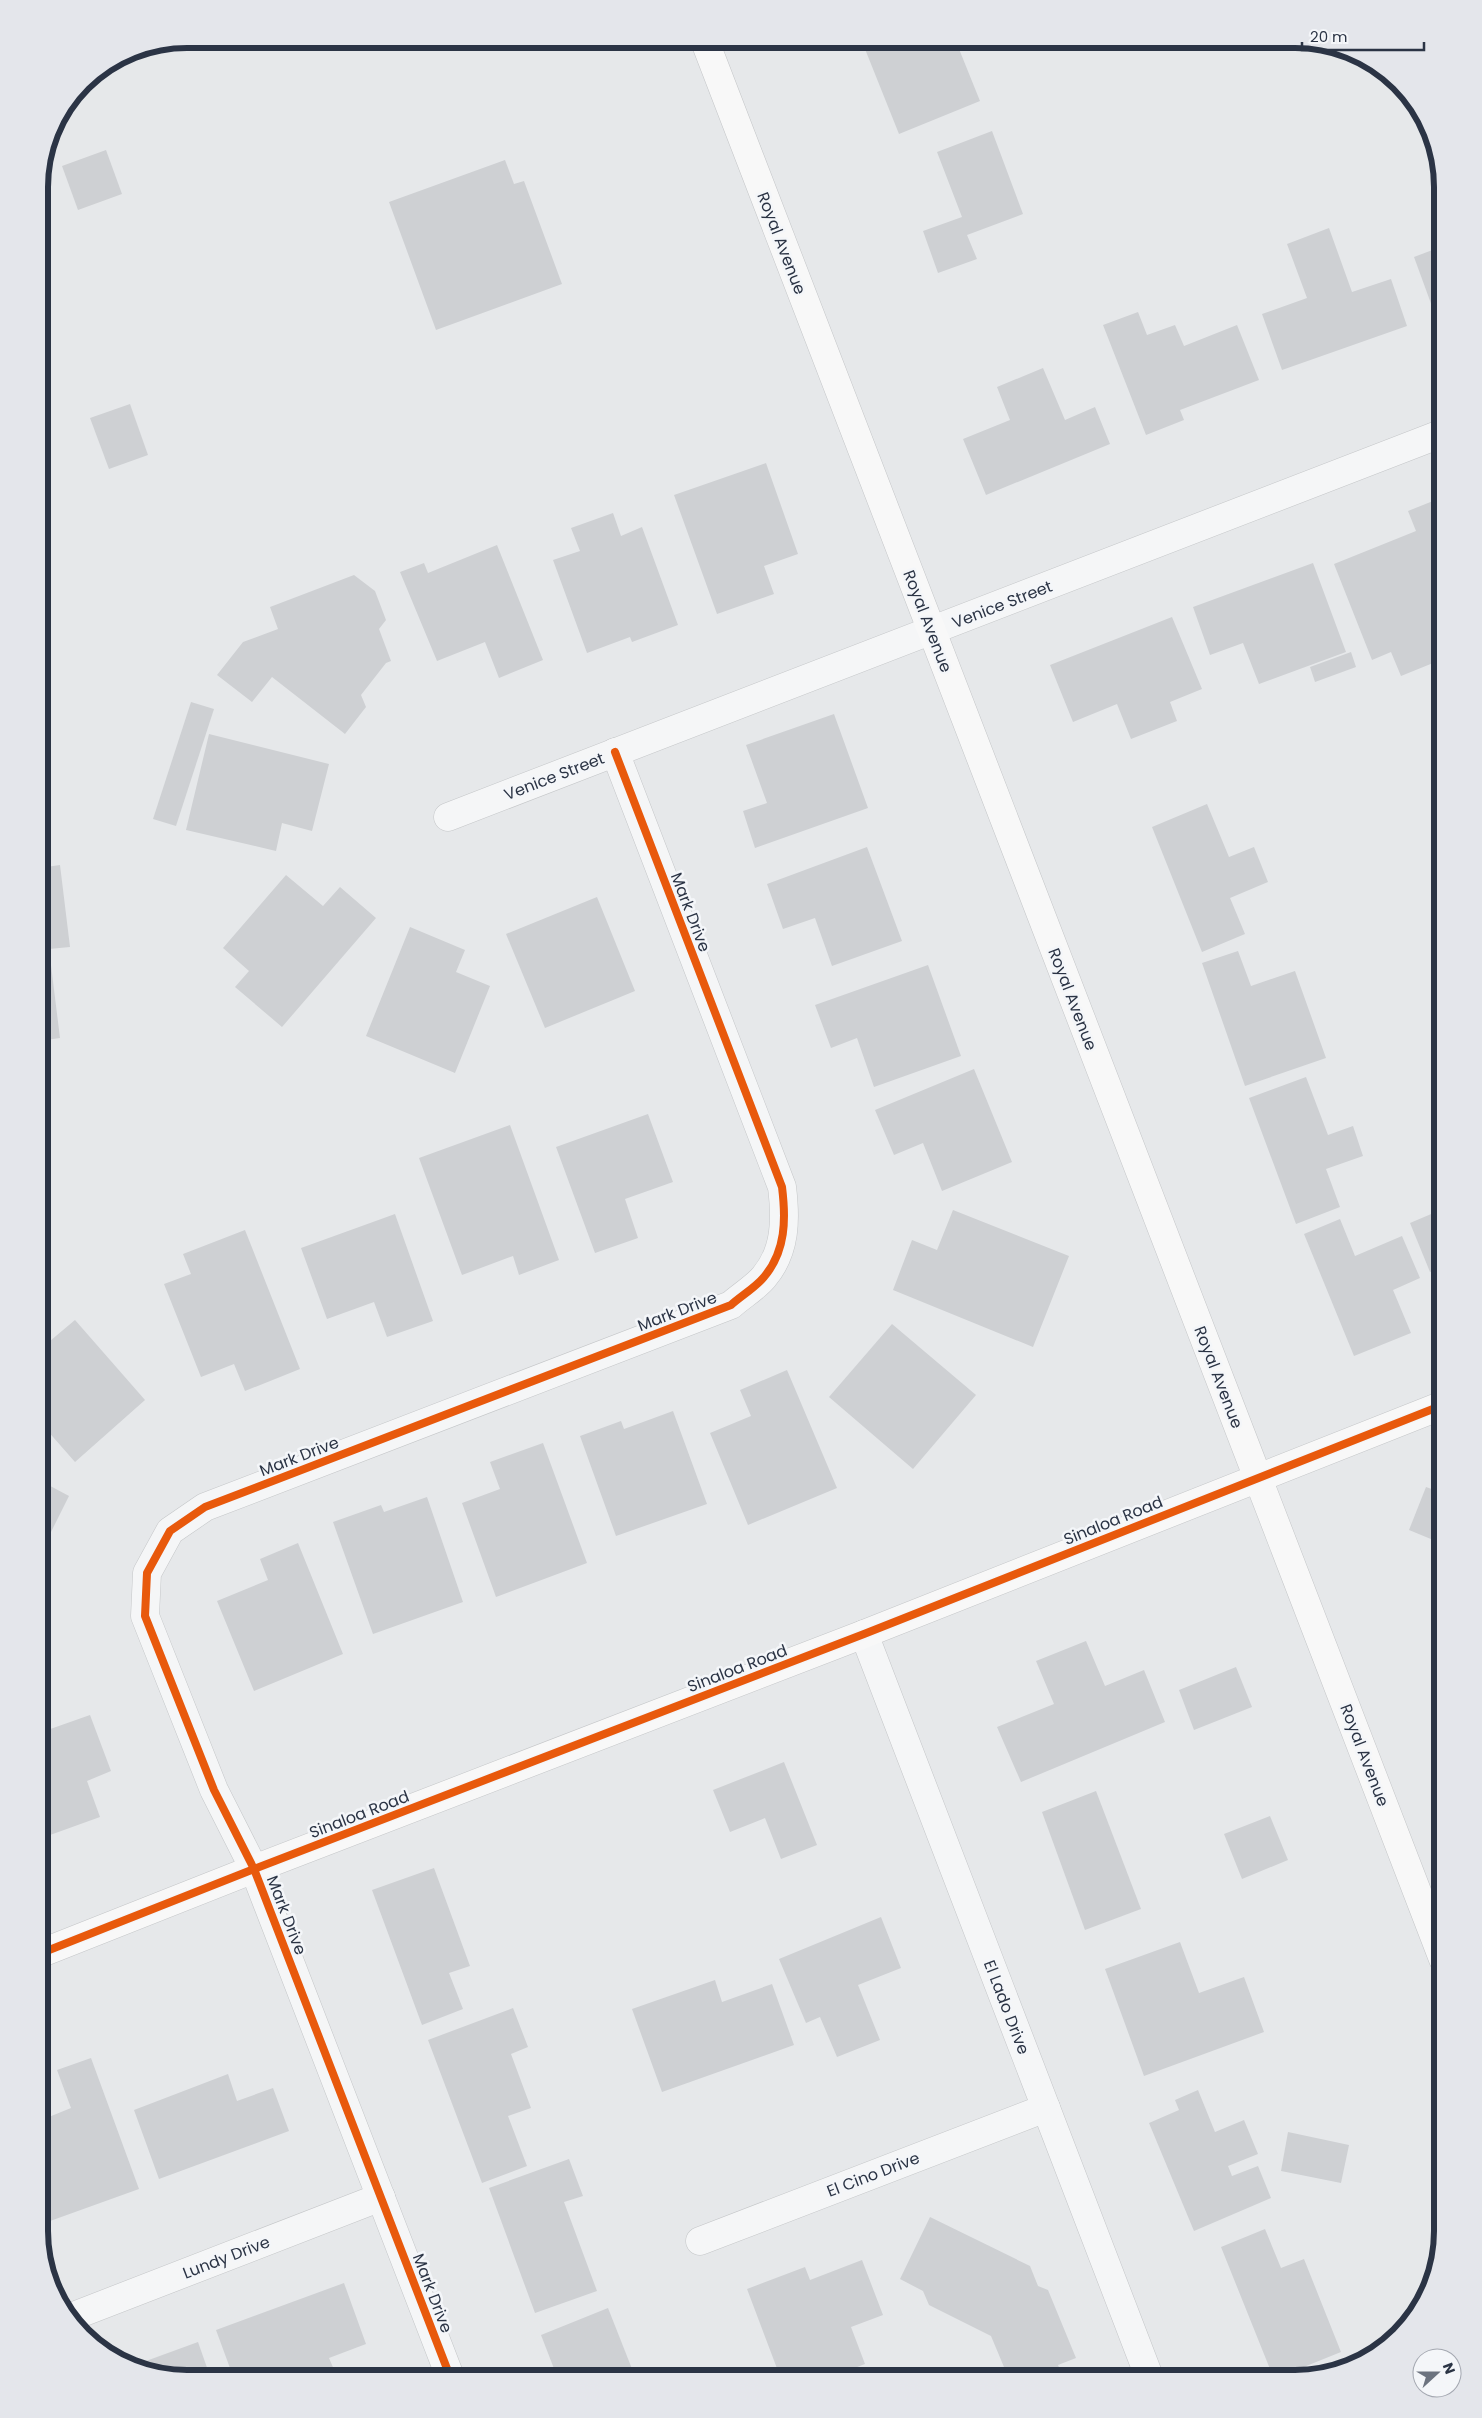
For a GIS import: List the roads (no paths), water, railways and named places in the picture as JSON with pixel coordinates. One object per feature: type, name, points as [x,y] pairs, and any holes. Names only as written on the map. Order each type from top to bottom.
[{"type":"main road","name":"Royal Avenue","points":[[707,48],[1434,1936]]},
{"type":"main road","name":"Sinaloa Road","points":[[47,1951],[254,1868],[864,1634],[1434,1409]]},
{"type":"street","name":"Venice Street","points":[[448,817],[1434,436]]},
{"type":"street","name":"Mark Drive","points":[[448,2370],[254,1868],[214,1790],[145,1616],[147,1573],[170,1531],[205,1507],[731,1304],[764,1277],[781,1248],[786,1217],[782,1188],[615,752]]},
{"type":"street","name":"El Lado Drive","points":[[864,1634],[1147,2370]]},
{"type":"street","name":"El Cino Drive","points":[[700,2241],[1046,2108]]},
{"type":"street","name":"Lundy Drive","points":[[76,2315],[381,2197]]}]
